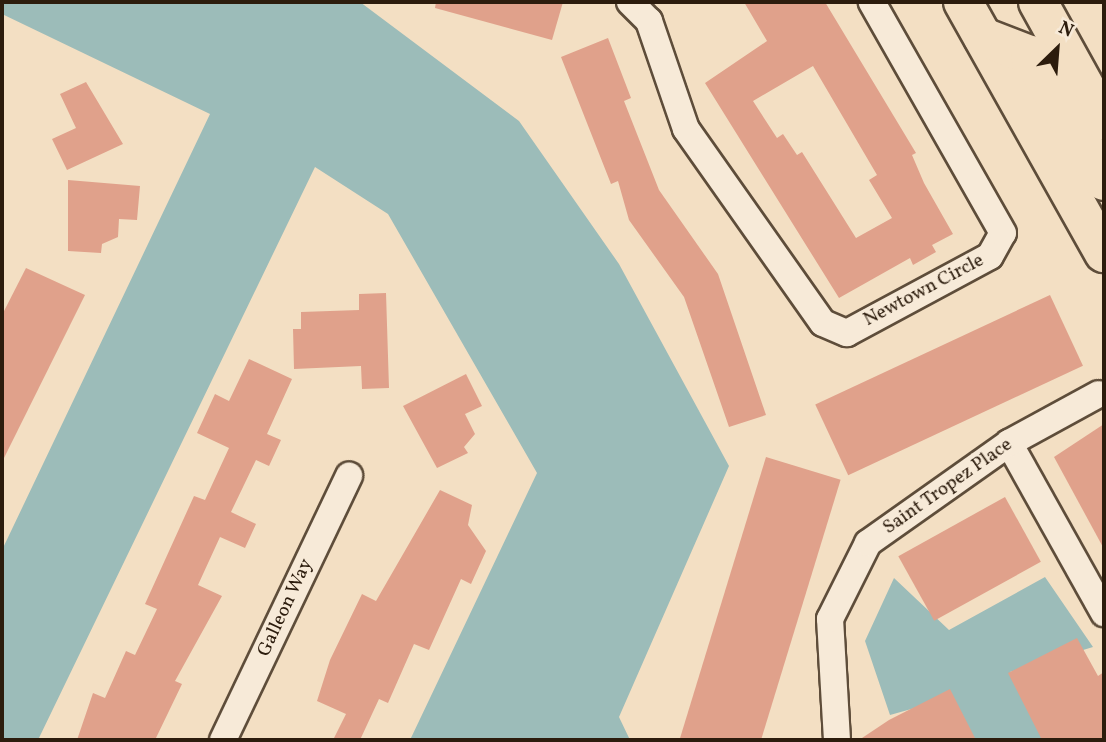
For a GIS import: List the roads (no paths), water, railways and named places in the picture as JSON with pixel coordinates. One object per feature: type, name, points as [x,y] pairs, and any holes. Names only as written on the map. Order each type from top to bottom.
[{"type":"main road","points":[[963,2],[1104,253]]},
{"type":"main road","points":[[1037,2],[1104,121]]},
{"type":"main road","points":[[983,37],[1030,55],[1104,181]]},
{"type":"street","name":"Newtown Circle","points":[[630,2],[649,21],[686,129],[823,323],[847,333],[990,256],[1003,233],[872,2]]},
{"type":"street","name":"Saint Tropez Place","points":[[837,740],[830,619],[868,542],[1009,443],[1099,394]]},
{"type":"street","points":[[1009,443],[1104,613]]},
{"type":"street","name":"Galleon Way","points":[[223,740],[349,476]]},
{"type":"water","points":[[2,2],[360,2],[519,121],[619,264],[729,466],[619,717],[630,740],[410,740],[537,473],[388,214],[315,167],[38,740],[2,740],[2,550],[210,114],[2,14]]},
{"type":"water","points":[[1045,577],[1093,647],[1010,672],[1044,740],[967,740],[947,699],[890,715],[865,641],[894,578],[949,630]]}]
